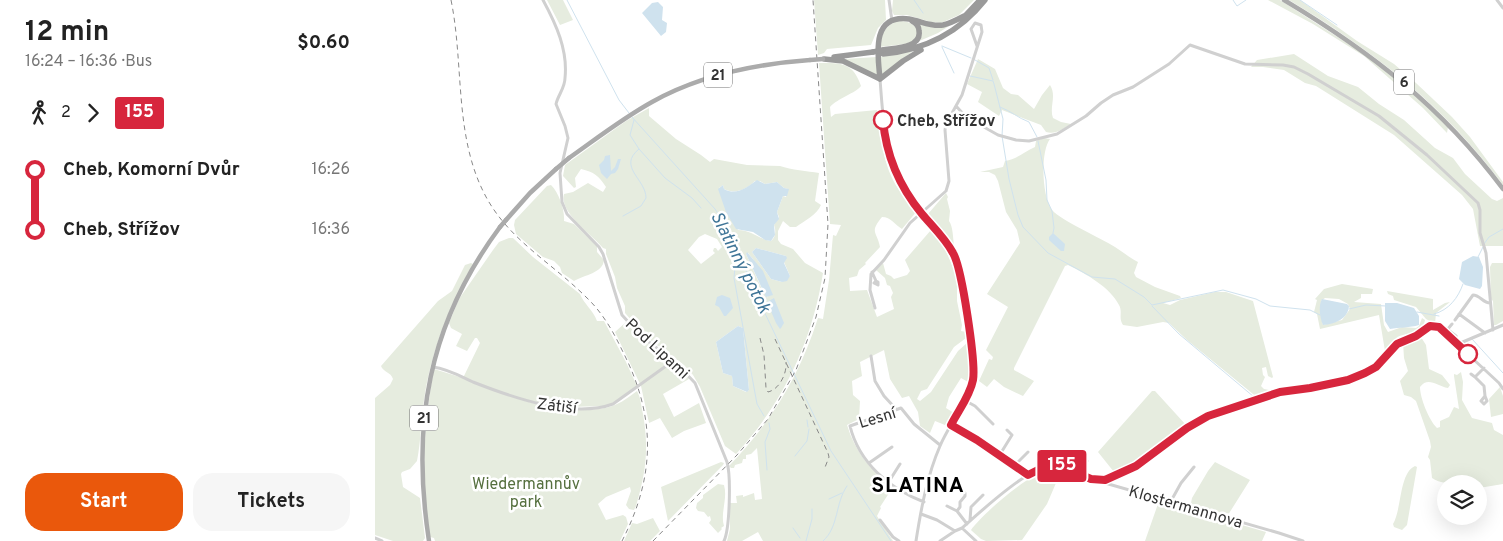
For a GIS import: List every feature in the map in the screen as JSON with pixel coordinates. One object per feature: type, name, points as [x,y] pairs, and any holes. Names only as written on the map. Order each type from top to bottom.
[{"type":"highway","name":"21","points":[[883,52],[915,45],[936,37],[968,14],[980,0]]},
{"type":"highway","name":"21","points":[[824,59],[911,50],[937,40],[959,27],[985,0]]},
{"type":"highway","name":"21","points":[[903,19],[941,25],[954,22],[968,14]]},
{"type":"highway","points":[[880,80],[878,41],[882,30],[892,21],[903,19]]},
{"type":"highway","name":"21","points":[[883,52],[908,45],[917,40],[918,26],[911,20],[903,19]]},
{"type":"highway","points":[[880,80],[903,60],[937,40]]},
{"type":"highway","name":"21","points":[[824,59],[843,61],[880,80]]},
{"type":"main road","name":"6","points":[[1284,0],[1354,44],[1409,86],[1458,134],[1503,189]]},
{"type":"main road","name":"21","points":[[429,541],[423,490],[421,448],[425,410],[433,367],[445,328],[459,293],[482,253],[500,227],[530,192],[569,158],[633,113],[674,90],[716,76],[767,64],[824,59]]},
{"type":"street","name":"Pod Lipami","points":[[543,0],[558,30],[562,45],[565,79],[556,104],[568,138],[560,173],[562,202],[567,214],[599,247],[603,254],[621,311],[641,336],[673,361],[695,383],[729,468],[728,527],[724,541]]},
{"type":"street","points":[[889,0],[892,21]]},
{"type":"street","points":[[1497,0],[1503,8]]},
{"type":"street","points":[[875,308],[870,290],[870,275],[884,260],[910,223],[944,194],[948,187],[944,135],[946,124],[956,106],[970,72],[982,28],[981,25],[975,23],[971,30],[977,46]]},
{"type":"street","points":[[951,116],[968,118],[998,135],[1016,140],[1029,140],[1057,134],[1086,116],[1113,95],[1133,87],[1169,64],[1190,45],[1245,64],[1274,64],[1294,67],[1379,116],[1432,160],[1478,204],[1480,233],[1486,253],[1493,330]]},
{"type":"street","points":[[880,80],[884,132],[891,161],[906,192],[953,253],[961,274],[973,373],[972,383],[940,445],[933,465],[916,541]]},
{"type":"street","points":[[956,106],[968,118]]},
{"type":"street","points":[[872,272],[876,281]]},
{"type":"street","points":[[1455,320],[1473,295],[1486,303],[1490,303]]},
{"type":"street","points":[[1459,314],[1485,333]]},
{"type":"street","points":[[1439,323],[1457,344],[1503,389]]},
{"type":"street","points":[[1447,331],[1452,324]]},
{"type":"street","points":[[1102,481],[1136,466],[1200,420],[1280,392],[1348,380],[1376,367],[1397,344],[1416,336],[1432,325],[1456,336]]},
{"type":"street","points":[[1457,344],[1503,325]]},
{"type":"street","points":[[871,356],[875,381],[896,409]]},
{"type":"street","name":"Zátiší","points":[[433,367],[450,371],[513,396],[554,407],[572,408],[606,407],[613,404],[673,361]]},
{"type":"street","points":[[1475,377],[1483,368]]},
{"type":"street","points":[[1471,374],[1484,386],[1485,396]]},
{"type":"street","points":[[964,400],[975,406],[993,424]]},
{"type":"street","name":"Lesní","points":[[924,502],[901,492],[869,463],[859,447],[850,426],[901,408],[914,424],[940,445]]},
{"type":"street","points":[[951,425],[977,440],[1028,475]]},
{"type":"street","points":[[999,456],[1012,435],[1007,430]]},
{"type":"street","points":[[869,463],[892,447]]},
{"type":"street","points":[[1014,466],[1028,452]]},
{"type":"street","points":[[1070,470],[1080,456],[1087,461]]},
{"type":"street","points":[[888,482],[900,464]]},
{"type":"street","name":"Klostermannova","points":[[940,541],[962,528],[1028,475],[1049,465],[1062,466],[1091,479],[1279,532],[1303,541]]},
{"type":"street","points":[[1171,501],[1194,467]]},
{"type":"street","points":[[957,511],[960,507],[960,502],[965,496],[962,490]]},
{"type":"street","points":[[969,522],[971,507],[983,495]]},
{"type":"street","points":[[947,506],[957,511],[969,522]]},
{"type":"street","points":[[921,514],[937,520],[955,531]]},
{"type":"street","points":[[881,520],[893,537],[899,541]]},
{"type":"street","points":[[962,528],[976,541]]},
{"type":"street","points":[[375,538],[382,541]]},
{"type":"green space","points":[[547,0],[563,0],[573,20],[560,25]]},
{"type":"green space","points":[[814,0],[885,0],[886,20],[878,28],[871,45],[827,49],[824,53],[818,55]]},
{"type":"green space","points":[[893,0],[974,0],[959,15],[941,23],[907,15],[894,15],[892,11]]},
{"type":"green space","points":[[1268,0],[1280,0],[1364,54],[1418,97],[1448,127],[1447,133],[1423,108],[1364,56],[1313,24]]},
{"type":"green space","points":[[1289,0],[1300,0],[1357,41],[1394,64],[1416,83],[1470,137],[1503,182],[1503,185],[1481,156],[1432,105],[1378,60],[1320,19]]},
{"type":"green space","points":[[897,21],[908,22],[917,28],[917,35],[913,41],[905,44],[879,47],[884,31]]},
{"type":"green space","points":[[954,23],[938,33],[917,42],[922,34],[919,24]]},
{"type":"green space","points":[[913,51],[883,74],[881,73],[880,57]]},
{"type":"green space","points":[[1294,54],[1328,76],[1358,87],[1379,104],[1404,120],[1435,148],[1453,158],[1465,174],[1492,199],[1497,201],[1503,198],[1503,246],[1480,246],[1473,209],[1462,195],[1394,135],[1316,86],[1305,83],[1284,70],[1251,67],[1257,60]]},
{"type":"green space","points":[[877,57],[878,76],[844,59]]},
{"type":"green space","points":[[978,59],[995,69],[1003,88],[1011,94],[1018,95],[1034,109],[1050,85],[1053,93],[1053,118],[1071,124],[1062,130],[1049,133],[1041,125],[1002,110],[999,116],[978,102],[982,92],[967,84]]},
{"type":"green space","points":[[819,63],[840,64],[850,68],[858,78],[861,86],[830,107],[831,117],[835,114],[877,110],[883,151],[889,170],[899,190],[917,211],[902,229],[885,217],[882,217],[875,229],[880,247],[859,270],[857,276],[849,278],[850,291],[867,290],[877,317],[894,309],[891,297],[893,293],[890,286],[887,285],[885,278],[876,270],[883,263],[886,274],[894,279],[907,275],[910,271],[905,260],[931,230],[943,244],[957,277],[957,301],[962,325],[961,331],[966,332],[966,338],[954,347],[927,389],[921,391],[917,399],[920,401],[931,392],[958,351],[967,343],[970,383],[961,378],[949,397],[946,408],[954,413],[945,425],[935,421],[930,433],[920,426],[918,412],[909,396],[902,398],[890,379],[884,350],[860,362],[862,376],[852,381],[853,395],[860,401],[859,419],[847,425],[859,452],[871,467],[893,487],[880,507],[877,516],[893,541],[763,541],[758,532],[742,541],[727,541],[730,529],[730,503],[737,503],[736,496],[743,495],[743,497],[754,493],[755,500],[762,499],[757,448],[751,454],[746,455],[746,459],[743,459],[742,463],[735,465],[734,468],[729,466],[758,432],[783,397],[802,360],[818,318],[823,319],[833,235],[836,236],[841,225],[830,224]]},
{"type":"green space","points":[[649,108],[649,116],[676,139],[710,162],[714,159],[747,165],[780,166],[819,173],[815,201],[821,205],[819,209],[796,227],[790,227],[783,221],[778,231],[778,240],[781,244],[793,249],[805,263],[823,273],[811,323],[803,347],[781,393],[768,414],[736,454],[725,446],[693,375],[684,365],[646,337],[625,313],[625,306],[617,288],[606,249],[578,223],[567,209],[564,201],[564,194],[573,192],[588,183],[603,192],[606,187],[598,177],[581,169],[575,178],[576,187],[574,188],[563,176],[565,165],[626,121]],"holes":[[[755,181],[765,184],[777,182],[788,189],[786,197],[783,196],[777,212],[779,217],[774,225],[775,233],[771,241],[747,231],[738,230],[719,188],[723,185],[724,189],[728,191],[737,191],[745,189]],[[705,234],[717,239],[722,247],[718,251],[714,248],[713,251],[715,253],[701,264],[688,250],[699,237]],[[756,248],[786,256],[784,262],[790,276],[782,282],[771,279],[752,252]],[[748,253],[753,259],[768,298],[746,254]],[[738,326],[743,328],[749,390],[746,392],[733,386],[732,376],[723,373],[716,342]]]},
{"type":"green space","points":[[1044,138],[1050,139],[1045,154],[1044,185],[1052,210],[1138,262],[1134,273],[1136,277],[1181,298],[1163,303],[1170,305],[1180,300],[1215,292],[1226,292],[1253,301],[1273,377],[1268,376],[1266,367],[1262,368],[1265,377],[1261,386],[1269,390],[1269,393],[1256,396],[1253,394],[1169,323],[1163,322],[1137,327],[1123,325],[1120,308],[1110,292],[1090,277],[1068,265],[1065,266],[1014,368],[1014,370],[1034,381],[1023,396],[1004,387],[994,379],[987,387],[979,381],[989,359],[992,360],[993,357],[986,350],[1008,307],[987,294],[1020,243],[1017,230],[1006,212],[995,175],[989,172],[980,172],[1003,167],[1005,161],[1035,147],[1036,141]]},
{"type":"green space","points":[[551,185],[557,192],[561,202],[564,221],[574,224],[597,246],[597,252],[604,260],[597,271],[574,281],[562,273],[560,267],[554,261],[543,257],[516,234],[515,220],[547,186]]},
{"type":"green space","points":[[946,193],[950,211],[949,221],[953,232],[953,247],[928,214]]},
{"type":"green space","name":"Wiedermannův park","points":[[513,238],[533,257],[580,294],[597,321],[604,321],[637,386],[615,402],[606,406],[566,407],[525,401],[559,408],[596,409],[617,404],[637,391],[645,427],[646,450],[644,471],[636,506],[634,510],[629,509],[626,505],[631,491],[630,487],[606,497],[598,504],[606,520],[623,515],[626,517],[628,524],[620,541],[435,541],[434,538],[430,537],[425,494],[424,453],[427,412],[434,369],[463,378],[480,343],[475,338],[467,351],[456,346],[462,334],[451,328],[449,323],[459,299],[493,250],[499,242]]},
{"type":"green space","points":[[1492,263],[1503,263],[1503,321],[1496,325],[1494,325],[1493,301],[1491,299],[1490,267]]},
{"type":"green space","points":[[473,264],[456,296],[442,330],[431,364],[424,400],[417,461],[410,469],[401,474],[403,487],[420,498],[425,538],[423,541],[393,541],[375,535],[375,398],[390,385],[393,379],[381,366],[438,301],[452,291],[465,265]]},
{"type":"green space","points":[[1342,284],[1373,289],[1372,294],[1361,294],[1361,298],[1354,302],[1381,304],[1384,325],[1388,332],[1402,327],[1416,328],[1419,326],[1422,318],[1425,320],[1423,328],[1398,337],[1385,351],[1379,315],[1320,329],[1317,314],[1314,312],[1317,300],[1315,299],[1324,289]],"holes":[[[1325,298],[1339,299],[1348,304],[1350,309],[1342,320],[1323,325],[1321,301]]]},
{"type":"green space","points":[[1387,291],[1433,299],[1433,310],[1450,302],[1436,313],[1435,324],[1426,319],[1416,307],[1394,300],[1393,296],[1388,294]]},
{"type":"green space","points":[[626,322],[639,337],[669,360],[671,366],[688,377],[689,379],[663,394],[674,417],[699,403],[706,423],[684,431],[672,438],[660,418],[649,423],[641,386],[615,332]]},
{"type":"green space","points":[[1419,334],[1426,345],[1429,369],[1442,375],[1450,385],[1448,388],[1426,382],[1420,387],[1423,403],[1437,428],[1440,427],[1440,421],[1449,417],[1454,407],[1459,409],[1454,374],[1457,375],[1461,372],[1463,382],[1462,400],[1472,418],[1492,423],[1494,430],[1503,435],[1503,484],[1487,487],[1487,475],[1437,475],[1437,481],[1432,478],[1428,457],[1431,447],[1430,441],[1416,401],[1404,395],[1400,381],[1408,371],[1404,358],[1403,342]]},
{"type":"green space","points":[[1500,387],[1503,396],[1503,414],[1491,417],[1489,399]]},
{"type":"green space","points":[[1152,391],[1155,391],[1186,425],[1139,461],[1114,472],[1098,452]]},
{"type":"green space","points":[[721,462],[724,463],[723,465],[668,521],[661,487]]},
{"type":"green space","points":[[1215,462],[1250,480],[1228,515],[1192,505],[1191,503],[1192,498]]},
{"type":"green space","points":[[1415,466],[1417,467],[1407,525],[1402,530],[1394,527],[1393,524],[1403,483],[1410,470]]},
{"type":"green space","points":[[1053,468],[1062,469],[1047,504],[1022,540],[986,541],[971,530],[986,513],[1009,493],[1033,476]]},
{"type":"green space","points":[[718,484],[724,485],[725,495],[724,526],[718,533],[709,523],[711,520],[710,516],[708,517],[704,512],[698,511],[696,508],[703,495]]},
{"type":"green space","points":[[1159,501],[1266,532],[1262,541],[1145,541]]},
{"type":"green space","points":[[653,518],[660,531],[650,541],[624,541],[632,523],[637,524]]},
{"type":"water","points":[[658,2],[663,7],[662,20],[667,23],[666,32],[661,36],[642,13],[652,3]]},
{"type":"water","points":[[610,155],[611,171],[618,159],[621,159],[618,169],[607,179],[601,173],[599,165],[605,156]]},
{"type":"water","points":[[757,180],[765,184],[777,182],[784,188],[789,189],[787,196],[783,196],[777,212],[779,219],[774,225],[775,235],[771,241],[765,240],[753,232],[736,229],[726,212],[718,189],[723,185],[724,189],[729,191],[738,191]]},
{"type":"water","points":[[1053,233],[1065,244],[1064,251],[1061,251],[1049,240]]},
{"type":"water","points":[[756,248],[786,256],[787,258],[784,263],[790,276],[787,281],[782,282],[771,279],[752,252]]},
{"type":"water","points":[[747,252],[763,271],[773,295],[766,297],[746,254]]},
{"type":"water","points":[[1473,256],[1479,257],[1483,267],[1482,286],[1480,289],[1465,285],[1459,279],[1462,262]]},
{"type":"water","points":[[722,295],[730,298],[733,308],[726,316],[715,305],[717,297]]},
{"type":"water","points":[[774,298],[784,323],[780,329],[767,302]]},
{"type":"water","points":[[1322,299],[1347,304],[1349,306],[1348,311],[1336,322],[1323,325],[1320,312]]},
{"type":"water","points":[[1385,303],[1397,303],[1414,308],[1419,316],[1419,325],[1390,329],[1385,321]]},
{"type":"water","points":[[738,326],[743,328],[749,390],[747,392],[733,386],[732,376],[723,373],[716,342]]},
{"type":"waterway","name":"Slatinný potok","points":[[567,0],[619,100],[629,113]]},
{"type":"waterway","points":[[914,0],[923,13]]},
{"type":"waterway","points":[[1233,0],[1237,6],[1246,0]]},
{"type":"waterway","points":[[1300,0],[1337,25]]},
{"type":"waterway","points":[[942,46],[971,58]]},
{"type":"waterway","points":[[942,47],[954,73]]},
{"type":"waterway","points":[[975,60],[989,68],[993,80]]},
{"type":"waterway","points":[[970,76],[993,81],[1003,119],[1002,136],[1009,179],[1018,215],[1023,227],[1048,253],[1092,277],[1115,279],[1144,297],[1152,305],[1223,290],[1256,299],[1270,306],[1310,310],[1320,315]]},
{"type":"waterway","points":[[1000,107],[1029,122],[1037,137]]},
{"type":"waterway","name":"Slatinný potok","points":[[631,116],[715,209],[728,229],[760,303],[831,451],[891,541]]},
{"type":"waterway","points":[[623,216],[641,206],[646,198],[645,191],[634,173],[631,162],[633,155],[639,149],[630,135],[634,120]]},
{"type":"waterway","points":[[1038,141],[1046,180],[1047,200],[1052,211],[1053,233]]},
{"type":"waterway","points":[[639,149],[665,178],[692,198],[701,208]]},
{"type":"waterway","points":[[1484,244],[1489,237],[1503,229]]},
{"type":"waterway","points":[[1478,257],[1483,247]]},
{"type":"waterway","points":[[740,257],[735,267],[734,278],[757,404],[764,416]]},
{"type":"waterway","points":[[1434,314],[1444,310],[1452,303],[1463,284]]},
{"type":"waterway","points":[[1349,309],[1366,305],[1386,306]]},
{"type":"waterway","points":[[1152,306],[1179,334],[1254,397]]},
{"type":"waterway","points":[[1417,312],[1439,316]]},
{"type":"waterway","points":[[1472,339],[1503,373]]},
{"type":"waterway","points":[[807,420],[808,427]]},
{"type":"waterway","points":[[767,470],[765,442],[770,429],[769,423]]},
{"type":"waterway","points":[[795,456],[807,441],[809,429]]},
{"type":"waterway","points":[[823,541],[832,529],[840,500],[847,486]]},
{"type":"waterway","points":[[829,499],[842,493]]},
{"type":"waterway","points":[[806,541],[812,519],[812,509]]},
{"type":"waterway","points":[[793,528],[800,538]]},
{"type":"railway","points":[[451,0],[468,147],[484,193],[505,224],[517,237],[573,284],[602,315],[622,350],[641,398],[646,422],[646,469],[641,493],[622,541]]},
{"type":"railway","points":[[653,541],[737,455],[768,419],[796,370],[816,317],[825,278],[828,224],[813,0]]},
{"type":"railway","points":[[760,338],[768,392],[776,388],[782,380],[786,362]]},
{"type":"railway","points":[[775,339],[828,453],[829,457],[824,470]]},
{"type":"bus line","name":"155","points":[[883,120],[884,132],[896,175],[906,192],[953,253],[961,274],[973,378],[969,391],[951,425],[977,440],[1028,475],[1046,466],[1057,465],[1091,479],[1105,480],[1136,466],[1195,422],[1208,416],[1287,390],[1310,388],[1348,380],[1365,373],[1376,367],[1397,344],[1416,336],[1430,326],[1439,327],[1468,354]]},
{"type":"place","name":"Cheb, Střížov","points":[[883,120]]},
{"type":"district","name":"SLATINA","points":[[918,485]]}]
